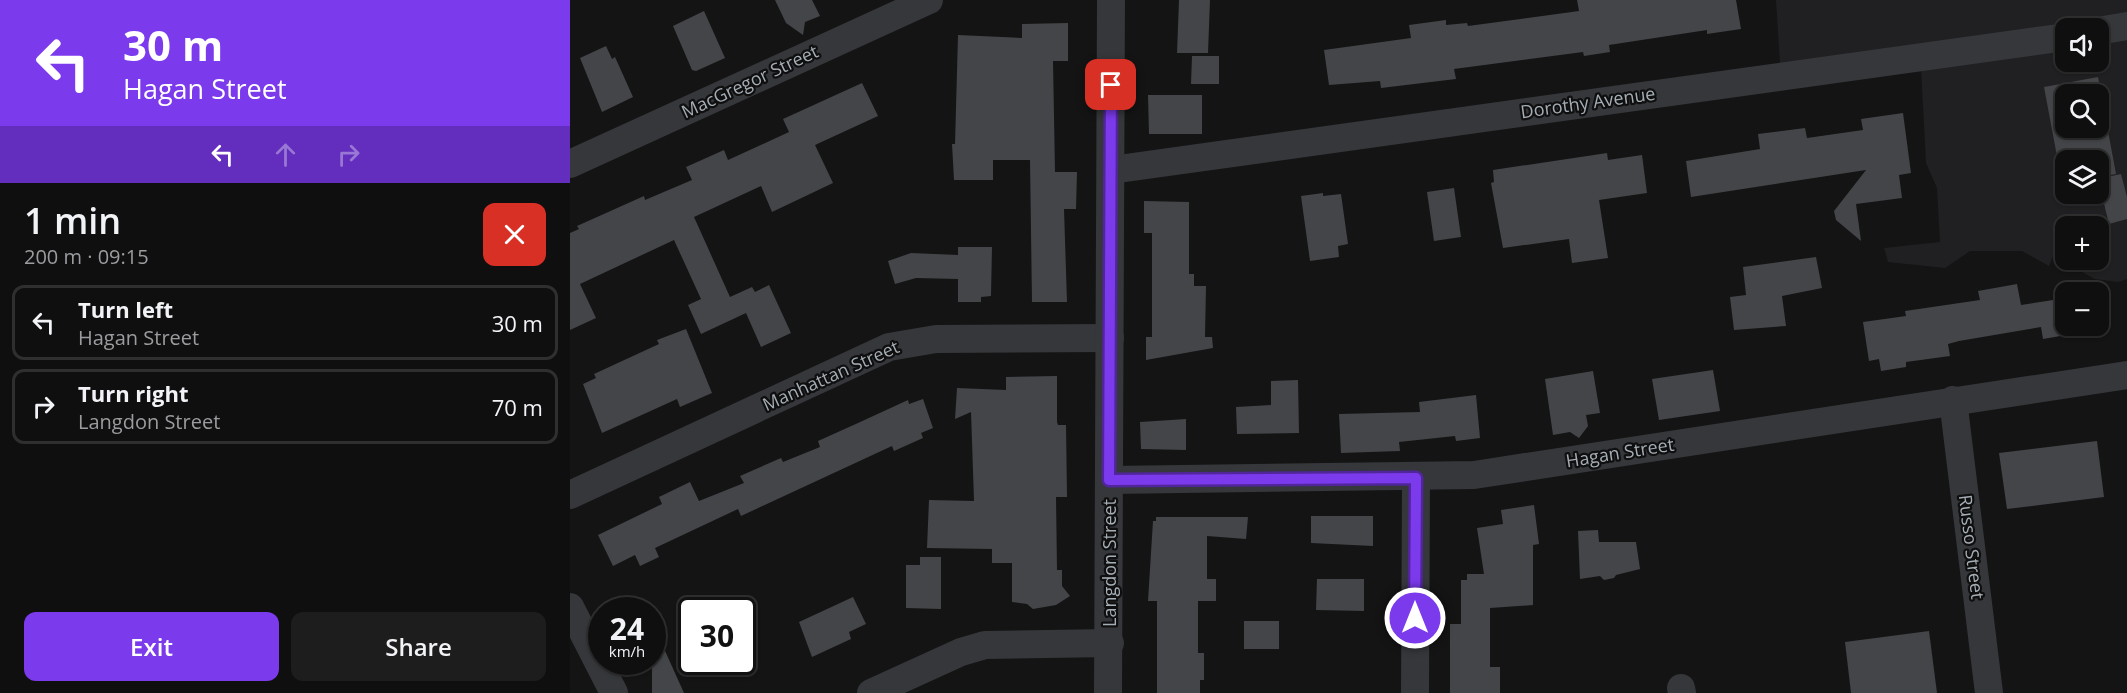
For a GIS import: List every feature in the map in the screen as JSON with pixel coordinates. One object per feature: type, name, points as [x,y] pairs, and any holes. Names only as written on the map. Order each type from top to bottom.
[{"type":"street","name":"MacGregor Street","points":[[570,164],[929,0]]},
{"type":"street","name":"Langdon Street","points":[[1108,693],[1111,0]]},
{"type":"street","points":[[2109,29],[2127,26]]},
{"type":"street","name":"Dorothy Avenue","points":[[1111,170],[2055,39]]},
{"type":"street","name":"Manhattan Street","points":[[570,495],[888,347],[936,339],[1110,338]]},
{"type":"street","name":"Hagan Street","points":[[1109,480],[1416,478],[1510,471],[1953,400],[2127,375]]},
{"type":"street","name":"Russo Street","points":[[1953,400],[1989,693]]},
{"type":"street","points":[[1415,693],[1416,478]]},
{"type":"street","points":[[570,607],[614,693]]},
{"type":"street","points":[[871,693],[961,652],[985,645],[1110,643]]},
{"type":"shaded area","points":[[1776,0],[2127,0],[2127,279],[2118,282],[2095,279],[2079,270],[2109,270],[2109,216],[2055,216],[2055,257],[2053,256],[2049,266],[2022,251],[1970,251],[1945,268],[1888,262],[1884,248],[1940,242],[1937,188],[1926,163],[1921,68],[1781,79]]},
{"type":"building","points":[[775,0],[812,0],[820,16],[805,22],[803,35],[786,23]]},
{"type":"building","points":[[1179,0],[1210,0],[1208,53],[1177,53]]},
{"type":"building","points":[[1577,0],[1736,0],[1741,29],[1707,34],[1707,30],[1609,45],[1610,52],[1584,56],[1583,52],[1454,69],[1456,79],[1381,88],[1380,81],[1329,85],[1324,50],[1411,38],[1409,25],[1446,20],[1446,25],[1467,23],[1468,26],[1579,11]]},
{"type":"building","points":[[704,11],[725,58],[696,71],[692,70],[673,26]]},
{"type":"building","points":[[1068,23],[1068,61],[1053,61],[1055,172],[1077,172],[1076,209],[1064,209],[1067,302],[1032,302],[1030,160],[993,160],[993,180],[954,180],[952,144],[955,144],[958,35],[1022,38],[1022,24]]},
{"type":"building","points":[[606,46],[612,59],[615,57],[633,97],[602,112],[580,58]]},
{"type":"building","points":[[1192,56],[1219,56],[1219,84],[1191,84]]},
{"type":"building","points":[[2098,77],[2099,84],[2060,84]]},
{"type":"building","points":[[862,83],[878,116],[815,145],[833,183],[772,212],[761,186],[694,217],[730,297],[752,287],[755,292],[769,285],[791,333],[761,347],[746,313],[701,334],[688,305],[701,299],[674,240],[580,284],[596,318],[570,330],[570,233],[579,229],[577,226],[644,196],[645,200],[692,180],[686,167],[724,150],[728,160],[789,132],[783,119]]},
{"type":"building","points":[[2055,85],[2055,138],[2109,136],[2116,174],[2109,175],[2109,150],[2056,150],[2044,87]]},
{"type":"building","points":[[1148,95],[1202,95],[1202,134],[1149,134]]},
{"type":"building","points":[[1903,113],[1911,173],[1899,175],[1902,198],[1856,204],[1861,241],[1836,220],[1834,211],[1866,170],[1691,197],[1686,161],[1760,149],[1758,134],[1805,128],[1807,138],[1863,130],[1861,119]]},
{"type":"building","points":[[1607,153],[1608,160],[1642,155],[1647,193],[1599,200],[1608,258],[1572,263],[1569,239],[1503,248],[1491,183],[1494,182],[1493,170]]},
{"type":"building","points":[[2121,174],[2127,197],[2127,219],[2109,224],[2109,216],[2107,216],[2104,204],[2109,204],[2109,177]]},
{"type":"building","points":[[1454,188],[1461,237],[1434,241],[1427,192]]},
{"type":"building","points":[[1323,193],[1323,196],[1341,194],[1348,244],[1338,246],[1339,257],[1310,261],[1301,196]]},
{"type":"building","points":[[1144,201],[1189,202],[1189,274],[1194,274],[1194,286],[1206,286],[1205,337],[1212,337],[1213,348],[1146,360],[1146,337],[1152,337],[1152,233],[1144,233]]},
{"type":"building","points":[[958,247],[992,247],[991,296],[981,297],[981,302],[958,302],[958,279],[916,278],[895,284],[888,261],[911,253],[958,255]]},
{"type":"building","points":[[1816,257],[1822,288],[1782,296],[1786,326],[1734,330],[1730,297],[1746,295],[1743,267]]},
{"type":"building","points":[[2017,284],[2021,305],[2055,300],[2055,336],[2060,336],[2043,339],[2041,327],[1959,341],[1948,344],[1950,356],[1906,362],[1906,367],[1881,371],[1879,359],[1869,361],[1863,322],[1906,316],[1905,311],[1980,300],[1978,291]]},
{"type":"building","points":[[686,329],[712,393],[680,407],[677,399],[602,433],[583,384],[596,378],[594,374],[659,344],[657,340]]},
{"type":"building","points":[[1713,370],[1720,411],[1659,420],[1652,379]]},
{"type":"building","points":[[1593,371],[1600,413],[1586,415],[1588,426],[1579,438],[1570,432],[1553,435],[1545,379]]},
{"type":"building","points":[[1057,376],[1057,422],[1058,425],[1066,425],[1067,497],[1056,497],[1057,570],[1062,570],[1062,586],[1070,596],[1056,605],[1033,609],[1027,604],[1012,602],[1012,563],[992,563],[992,549],[927,548],[929,500],[974,501],[971,412],[955,419],[957,388],[1006,390],[1006,377]]},
{"type":"building","points":[[1298,380],[1299,433],[1237,434],[1236,407],[1271,405],[1271,381]]},
{"type":"building","points":[[1476,395],[1480,438],[1456,441],[1455,436],[1399,442],[1400,451],[1341,453],[1339,414],[1420,412],[1419,402]]},
{"type":"building","points":[[923,399],[933,428],[921,433],[923,438],[894,451],[892,446],[741,516],[738,509],[655,548],[659,557],[640,566],[635,555],[613,566],[598,535],[662,504],[659,497],[690,482],[699,501],[744,483],[740,476],[781,458],[783,462],[820,447],[818,441],[908,400],[909,404]]},
{"type":"building","points":[[1186,419],[1186,450],[1141,449],[1140,422]]},
{"type":"building","points":[[2097,441],[2104,497],[2007,509],[1999,453]]},
{"type":"building","points":[[1534,505],[1539,544],[1533,545],[1533,605],[1490,608],[1490,667],[1500,667],[1500,693],[1450,693],[1450,624],[1461,624],[1461,580],[1467,580],[1467,574],[1484,574],[1477,528],[1503,524],[1501,510]]},
{"type":"building","points":[[1311,516],[1373,516],[1373,546],[1311,543]]},
{"type":"building","points":[[1156,517],[1248,517],[1246,539],[1207,536],[1207,579],[1216,579],[1216,601],[1198,601],[1198,653],[1204,653],[1204,680],[1200,680],[1200,693],[1157,693],[1157,601],[1148,601],[1153,521],[1156,521]]},
{"type":"building","points":[[1598,530],[1599,542],[1636,542],[1640,569],[1604,580],[1600,576],[1580,579],[1578,531]]},
{"type":"building","points":[[920,557],[941,557],[941,609],[906,608],[906,565],[920,565]]},
{"type":"building","points":[[1317,579],[1364,579],[1364,611],[1316,610]]},
{"type":"building","points":[[853,597],[866,624],[849,632],[851,639],[812,657],[799,622]]},
{"type":"building","points":[[1244,621],[1279,621],[1279,649],[1244,649]]},
{"type":"building","points":[[1929,631],[1937,693],[1851,693],[1845,642]]},
{"type":"building","points":[[666,653],[684,693],[652,693],[652,675],[666,675]]},
{"type":"route","points":[[1111,85],[1109,480],[1416,478],[1415,618]]}]
